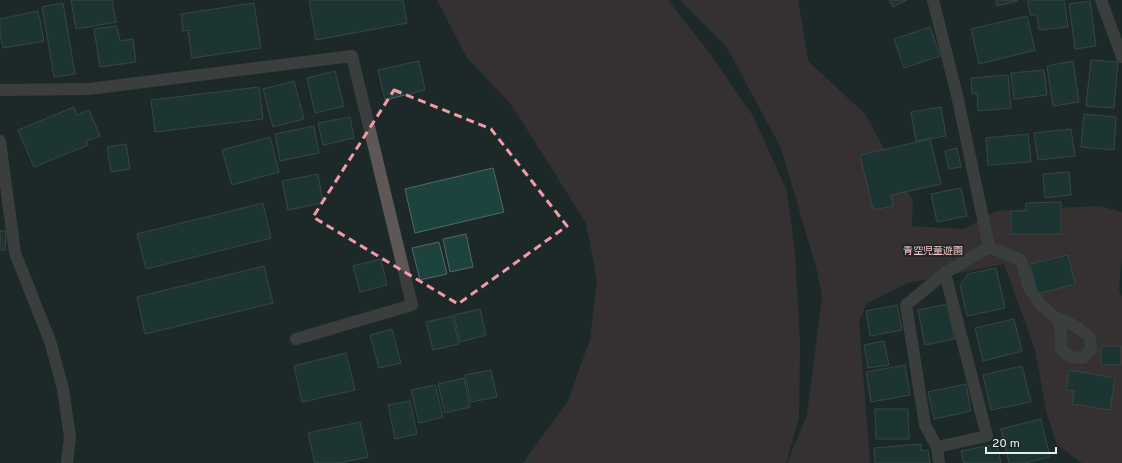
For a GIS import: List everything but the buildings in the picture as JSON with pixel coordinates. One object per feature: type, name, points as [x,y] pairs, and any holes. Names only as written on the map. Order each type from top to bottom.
[{"type":"street","points":[[933,0],[957,95],[989,247]]},
{"type":"street","points":[[1101,0],[1122,57]]},
{"type":"street","points":[[0,90],[89,89],[352,56],[412,305],[296,339]]},
{"type":"street","points":[[0,141],[15,253],[50,341],[64,389],[70,437],[67,463]]},
{"type":"street","points":[[939,463],[937,447],[925,425],[906,305],[945,273],[989,247]]},
{"type":"street","points":[[989,247],[1021,260],[1029,288],[1041,305],[1059,319]]},
{"type":"street","points":[[937,447],[987,436],[945,273]]},
{"type":"highlighted area","points":[[394,90],[491,129],[567,226],[458,304],[313,217]]},
{"type":"green space","points":[[437,0],[668,0],[711,55],[753,116],[787,191],[795,252],[800,344],[799,418],[786,463],[523,463],[568,401],[590,339],[597,280],[586,223],[511,104],[467,58]]},
{"type":"green space","name":"青空児童遊園","points":[[680,0],[798,0],[808,61],[865,114],[913,201],[912,226],[964,229],[996,211],[1099,206],[1122,212],[1122,256],[1119,289],[1122,297],[1122,463],[1082,463],[1057,445],[1046,411],[1035,349],[1004,264],[908,283],[867,303],[859,321],[870,463],[787,463],[807,415],[822,297],[817,271],[781,148],[726,46]]}]
